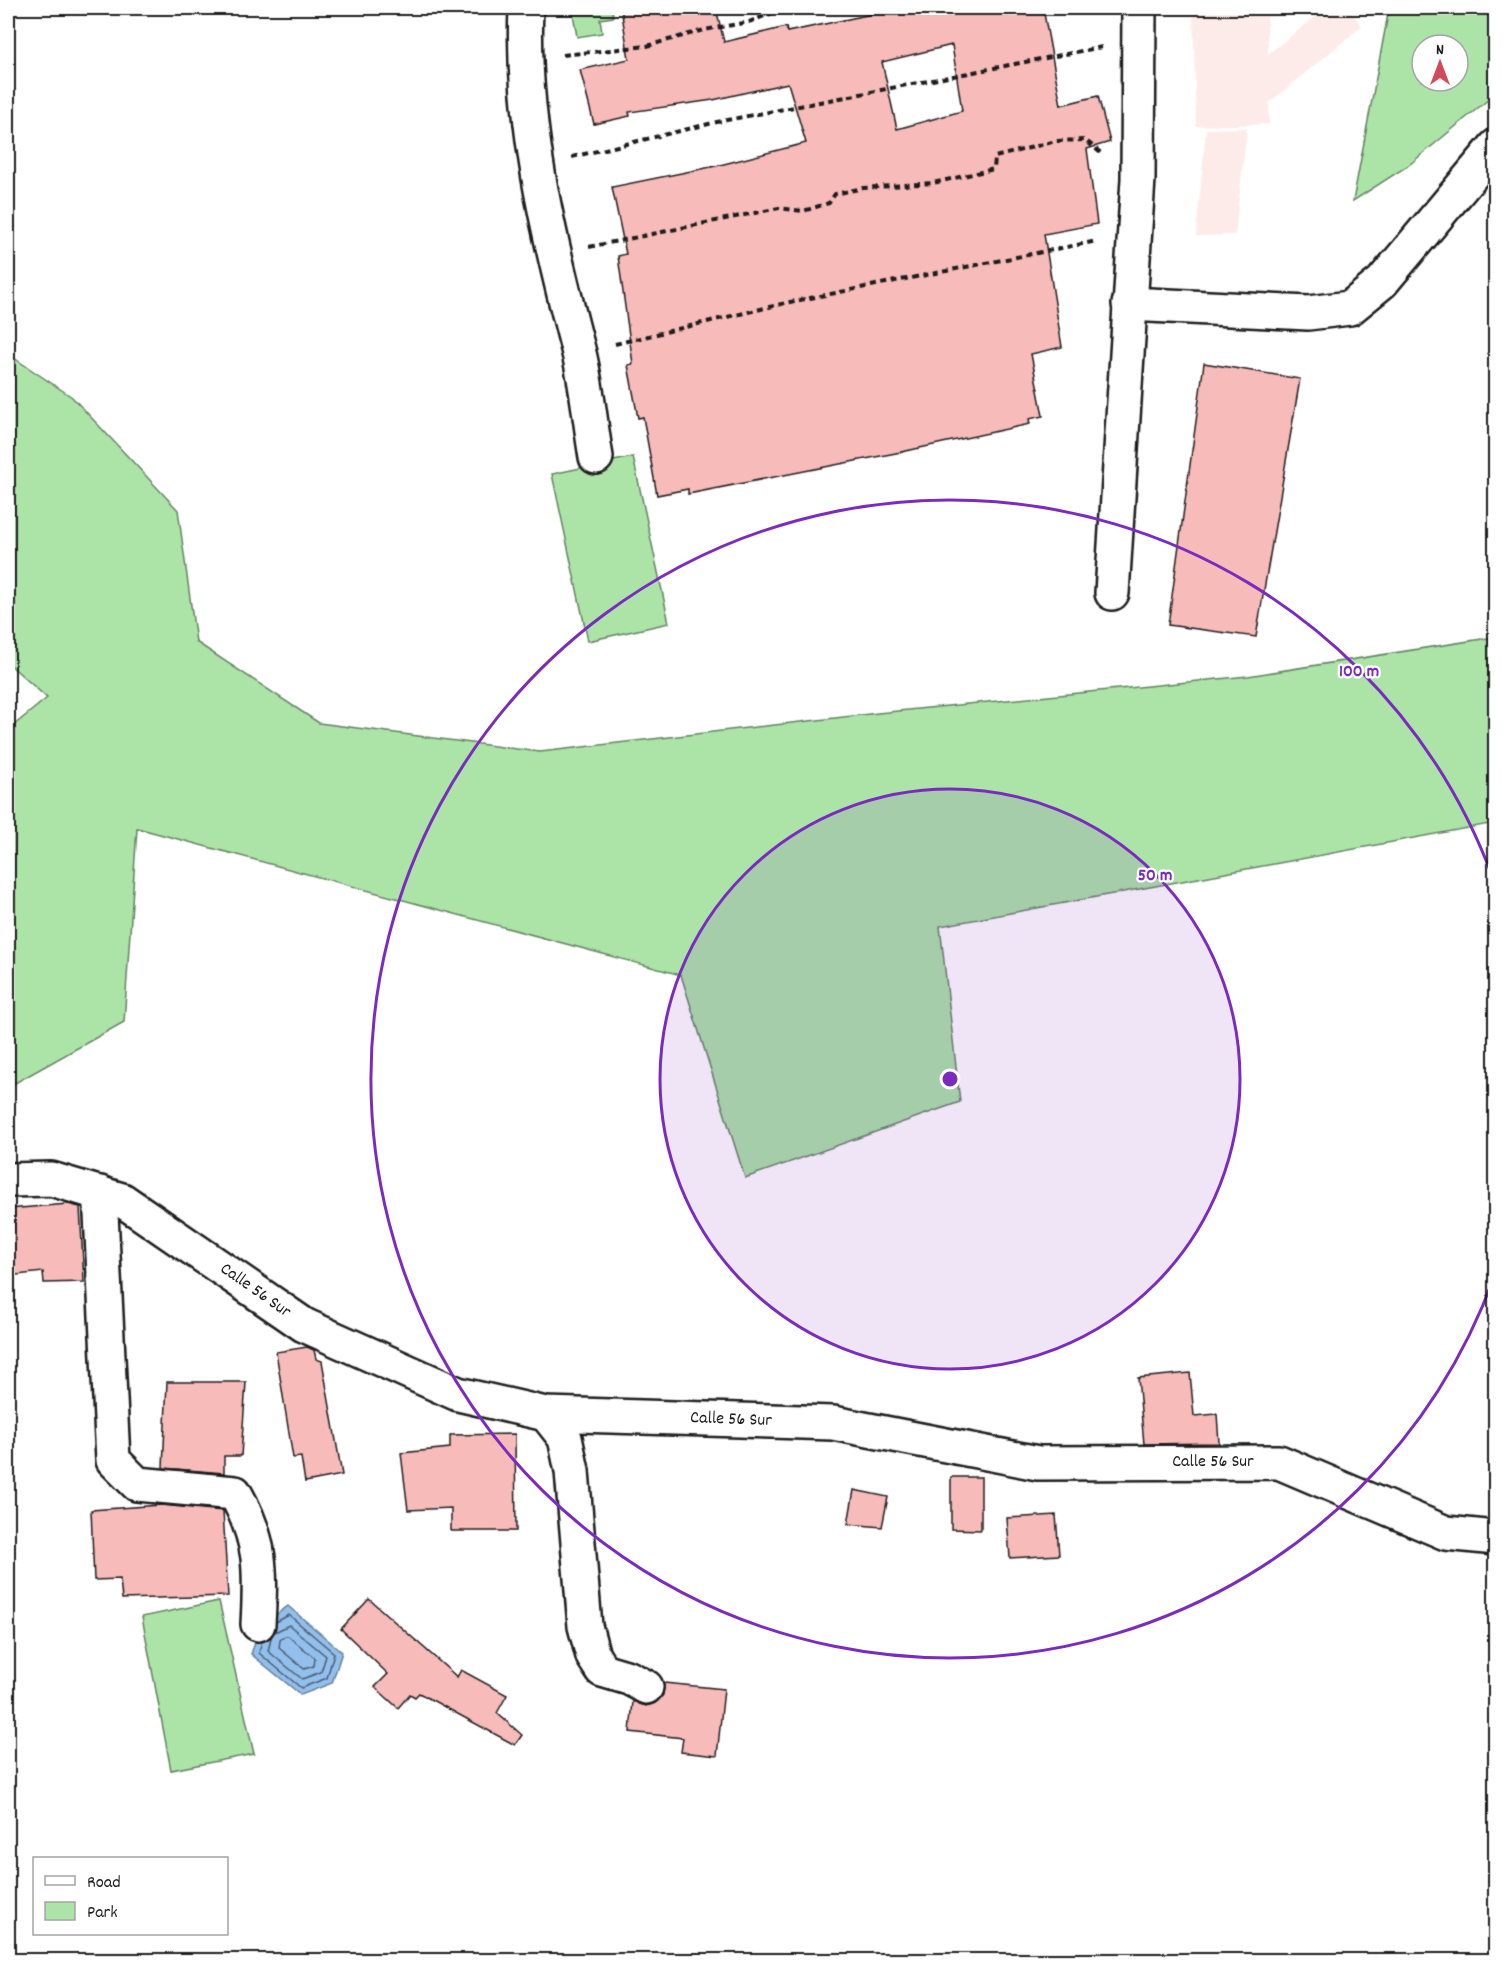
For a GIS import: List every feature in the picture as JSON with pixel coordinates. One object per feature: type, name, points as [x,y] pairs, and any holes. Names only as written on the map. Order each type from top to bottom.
[{"type":"street","points":[[526,8],[535,159],[553,254],[567,315],[578,350],[596,457]]},
{"type":"street","points":[[1112,592],[1138,151],[1139,8]]},
{"type":"street","points":[[1129,304],[1308,313],[1350,308],[1382,282],[1496,146]]},
{"type":"street","name":"Calle 56 Sur","points":[[8,1180],[51,1179],[122,1200],[304,1325],[458,1394],[546,1414],[833,1423],[1038,1463],[1279,1462],[1446,1533],[1496,1538]]},
{"type":"street","points":[[100,1193],[113,1460],[137,1484],[235,1493],[251,1521],[261,1571],[258,1624]]},
{"type":"street","points":[[546,1414],[565,1438],[572,1471],[581,1599],[593,1656],[602,1670],[646,1687]]},
{"type":"path","points":[[528,65],[576,52],[647,46],[704,30],[749,22],[785,8]]},
{"type":"path","points":[[535,159],[577,157],[717,122],[1138,40]]},
{"type":"path","points":[[553,254],[721,222],[779,208],[803,211],[829,203],[835,194],[863,188],[933,183],[994,169],[995,157],[1056,141],[1085,140],[1099,154],[1138,151]]},
{"type":"path","points":[[578,350],[632,341],[790,302],[1133,233]]},
{"type":"shaded area","points":[[1193,8],[1372,8],[1350,10],[1362,26],[1269,103],[1269,124],[1196,126]],"holes":[[[1319,14],[1268,54],[1267,17]]]},
{"type":"shaded area","points":[[1247,128],[1235,235],[1196,236],[1206,129]]},
{"type":"green space","points":[[572,8],[612,8],[613,17],[600,19],[602,33],[577,37]]},
{"type":"green space","points":[[1396,8],[1495,8],[1495,94],[1409,165],[1353,201],[1388,14]]},
{"type":"green space","points":[[8,354],[72,397],[178,510],[196,642],[319,723],[540,752],[878,713],[1248,676],[1495,637],[1495,823],[940,926],[960,1102],[745,1178],[681,975],[137,828],[124,1022],[8,1087],[8,730],[47,698],[8,663]]},
{"type":"green space","points":[[633,457],[669,623],[588,641],[552,474]]},
{"type":"green space","points":[[219,1601],[254,1754],[171,1770],[142,1617]]},
{"type":"water","points":[[288,1606],[342,1652],[332,1683],[301,1695],[251,1654],[261,1626]]},
{"type":"building","points":[[621,8],[716,8],[724,42],[786,27],[787,32],[900,8],[1043,8],[1061,105],[1098,96],[1110,142],[1087,149],[1097,224],[1044,234],[1062,347],[1031,354],[1043,416],[1029,419],[1030,424],[906,451],[688,494],[688,489],[657,495],[643,417],[638,418],[628,365],[633,364],[618,256],[626,254],[612,187],[716,166],[806,143],[788,83],[713,100],[629,112],[630,116],[594,124],[580,70],[629,59]],"holes":[[[952,45],[962,111],[897,129],[882,62]]]},
{"type":"building","points":[[1204,363],[1300,379],[1256,637],[1168,625]]},
{"type":"building","points":[[68,1204],[80,1207],[84,1282],[44,1283],[43,1272],[8,1276],[8,1209]]},
{"type":"building","points":[[307,1347],[314,1350],[316,1359],[322,1361],[342,1475],[305,1482],[301,1457],[293,1458],[276,1352]]},
{"type":"building","points":[[1190,1373],[1194,1416],[1217,1414],[1219,1443],[1144,1444],[1138,1378]]},
{"type":"building","points":[[167,1382],[246,1382],[241,1456],[224,1456],[224,1473],[163,1468]]},
{"type":"building","points":[[515,1434],[516,1531],[451,1531],[451,1508],[408,1510],[401,1453],[450,1448],[450,1435]]},
{"type":"building","points":[[951,1477],[981,1477],[981,1530],[951,1529]]},
{"type":"building","points":[[854,1490],[888,1497],[882,1527],[848,1524]]},
{"type":"building","points":[[161,1505],[223,1511],[228,1596],[122,1599],[120,1579],[94,1580],[91,1510]]},
{"type":"building","points":[[1056,1515],[1059,1555],[1010,1558],[1007,1518]]},
{"type":"building","points":[[369,1599],[457,1677],[461,1670],[507,1695],[497,1713],[522,1735],[515,1745],[419,1693],[415,1697],[410,1694],[398,1708],[375,1687],[388,1674],[341,1629]]},
{"type":"building","points":[[664,1683],[724,1689],[717,1756],[681,1752],[683,1738],[630,1732],[633,1701],[646,1706],[655,1703],[663,1695]]}]
